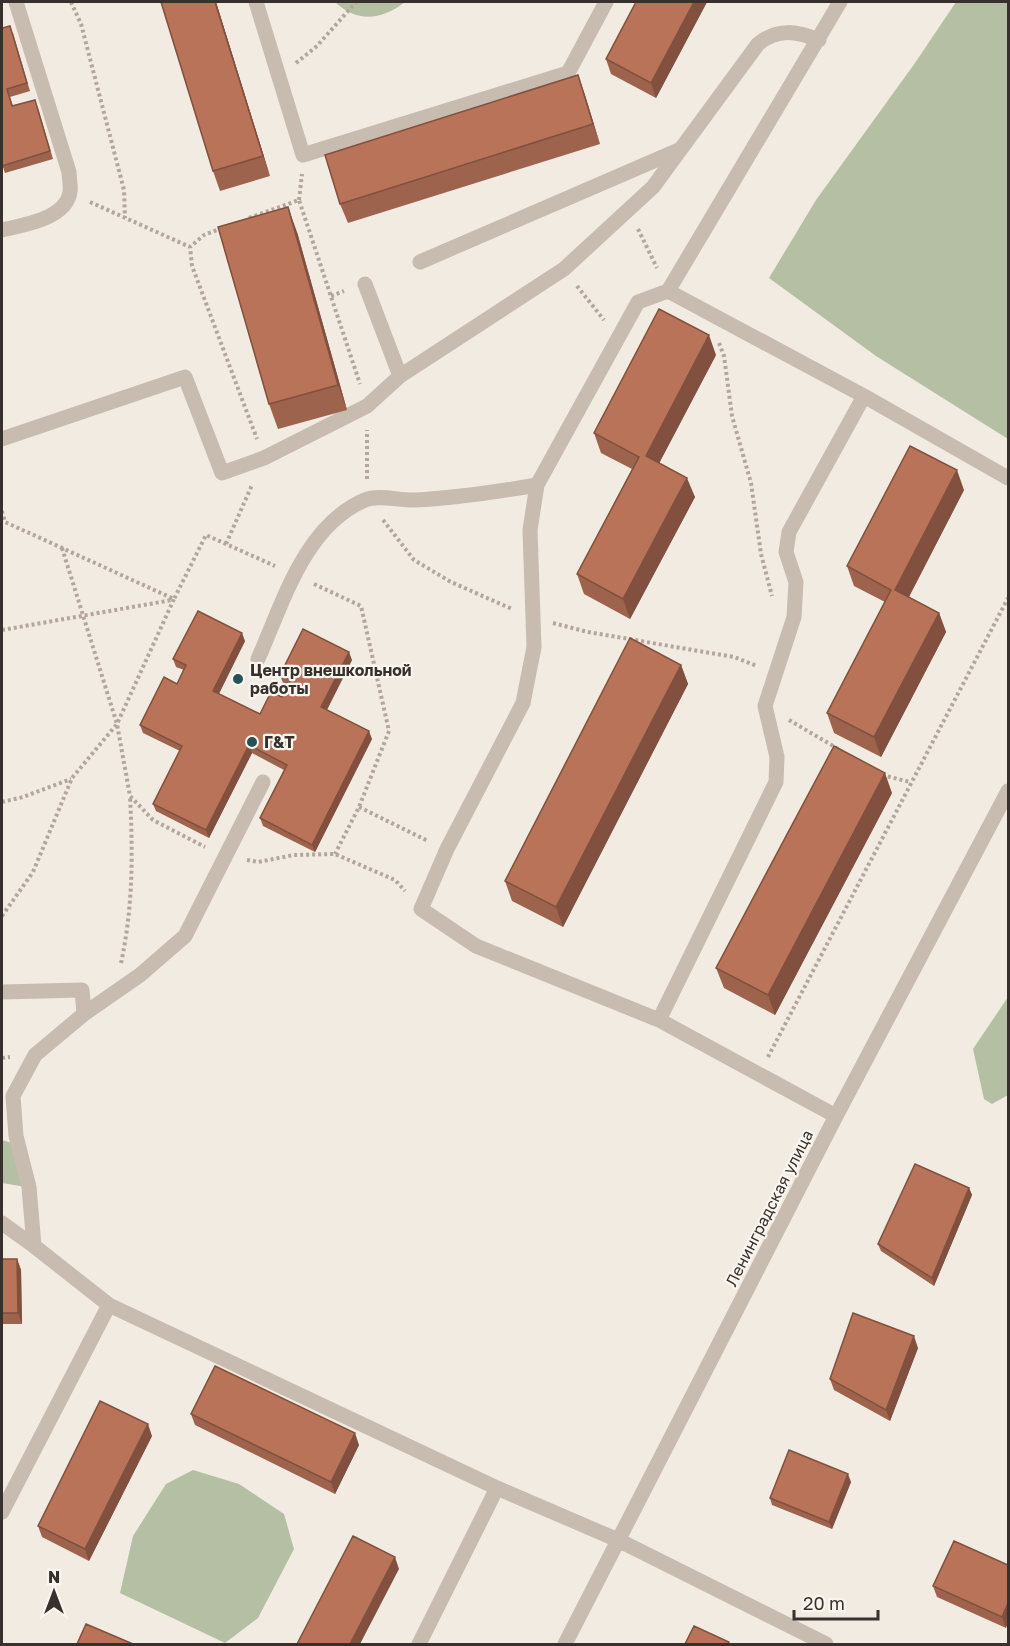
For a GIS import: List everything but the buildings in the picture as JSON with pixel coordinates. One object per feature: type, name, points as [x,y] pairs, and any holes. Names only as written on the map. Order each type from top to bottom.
[{"type":"street","points":[[2,230],[36,222],[61,209],[70,194],[69,172],[16,2]]},
{"type":"street","points":[[256,2],[303,155],[568,73],[606,2]]},
{"type":"street","points":[[836,1116],[659,1020],[476,946],[421,909],[447,849],[523,703],[534,647],[531,530],[537,485],[638,302],[668,291],[840,2]]},
{"type":"street","points":[[2,439],[185,377],[222,473],[264,458],[368,406],[400,376],[564,269],[653,187],[758,44],[771,34],[797,32],[819,40]]},
{"type":"street","points":[[420,262],[679,150]]},
{"type":"street","points":[[365,284],[400,376]]},
{"type":"street","points":[[668,291],[864,396],[1008,478]]},
{"type":"street","points":[[659,1020],[776,782],[777,757],[765,706],[794,617],[796,582],[786,552],[789,532],[864,396]]},
{"type":"street","points":[[258,659],[296,575],[324,527],[367,499],[412,501],[475,496],[537,485]]},
{"type":"street","points":[[34,1246],[29,1187],[16,1136],[13,1096],[35,1055],[84,1014],[140,975],[185,936],[228,856],[263,782]]},
{"type":"street","name":"Ленинградская улица","points":[[565,1644],[836,1116],[1008,791]]},
{"type":"street","points":[[2,992],[82,990],[84,1014]]},
{"type":"street","points":[[2,1223],[109,1305],[497,1488],[618,1540],[826,1644]]},
{"type":"street","points":[[2,1512],[109,1305]]},
{"type":"street","points":[[420,1644],[497,1488]]},
{"type":"path","points":[[71,2],[81,24],[124,190],[125,218]]},
{"type":"path","points":[[279,75],[317,46],[356,2]]},
{"type":"path","points":[[70,194],[190,247]]},
{"type":"path","points":[[246,219],[299,200],[368,406],[367,499],[414,560],[451,582],[532,617],[588,632],[734,657],[775,674]]},
{"type":"path","points":[[628,209],[668,291]]},
{"type":"path","points":[[190,247],[204,234],[225,227]]},
{"type":"path","points":[[190,247],[192,266],[264,458],[226,544]]},
{"type":"path","points":[[564,269],[618,338]]},
{"type":"path","points":[[707,312],[724,356],[732,416],[751,483],[761,554],[772,598]]},
{"type":"path","points":[[2,511],[5,522],[174,599]]},
{"type":"path","points":[[2,916],[33,873],[72,778],[117,724],[206,535],[361,606],[389,731],[359,807],[335,854]]},
{"type":"path","points":[[62,548],[117,724],[130,796],[133,854],[128,931],[114,994]]},
{"type":"path","points":[[759,1074],[1008,598]]},
{"type":"path","points":[[2,630],[174,599]]},
{"type":"path","points":[[765,706],[848,755]]},
{"type":"path","points":[[876,773],[910,782]]},
{"type":"path","points":[[2,802],[23,797],[72,778]]},
{"type":"path","points":[[130,796],[153,820],[228,856],[258,862],[294,855],[335,854],[395,880],[421,909]]},
{"type":"path","points":[[359,807],[447,849]]},
{"type":"green space","points":[[335,2],[405,2],[387,13],[370,17],[352,13]]},
{"type":"green space","points":[[956,2],[1008,2],[1008,439],[876,356],[769,278],[816,200]]},
{"type":"green space","points":[[1008,997],[1008,1095],[992,1104],[984,1099],[973,1049]]},
{"type":"green space","points":[[2,1140],[12,1143],[26,1187],[2,1183]]},
{"type":"green space","points":[[193,1470],[239,1484],[284,1514],[294,1549],[258,1618],[225,1643],[120,1593],[133,1536],[166,1484]]},
{"type":"place","name":"Центр внешкольной работы","points":[[238,679]]},
{"type":"place","name":"Г&Т","points":[[252,742]]}]
